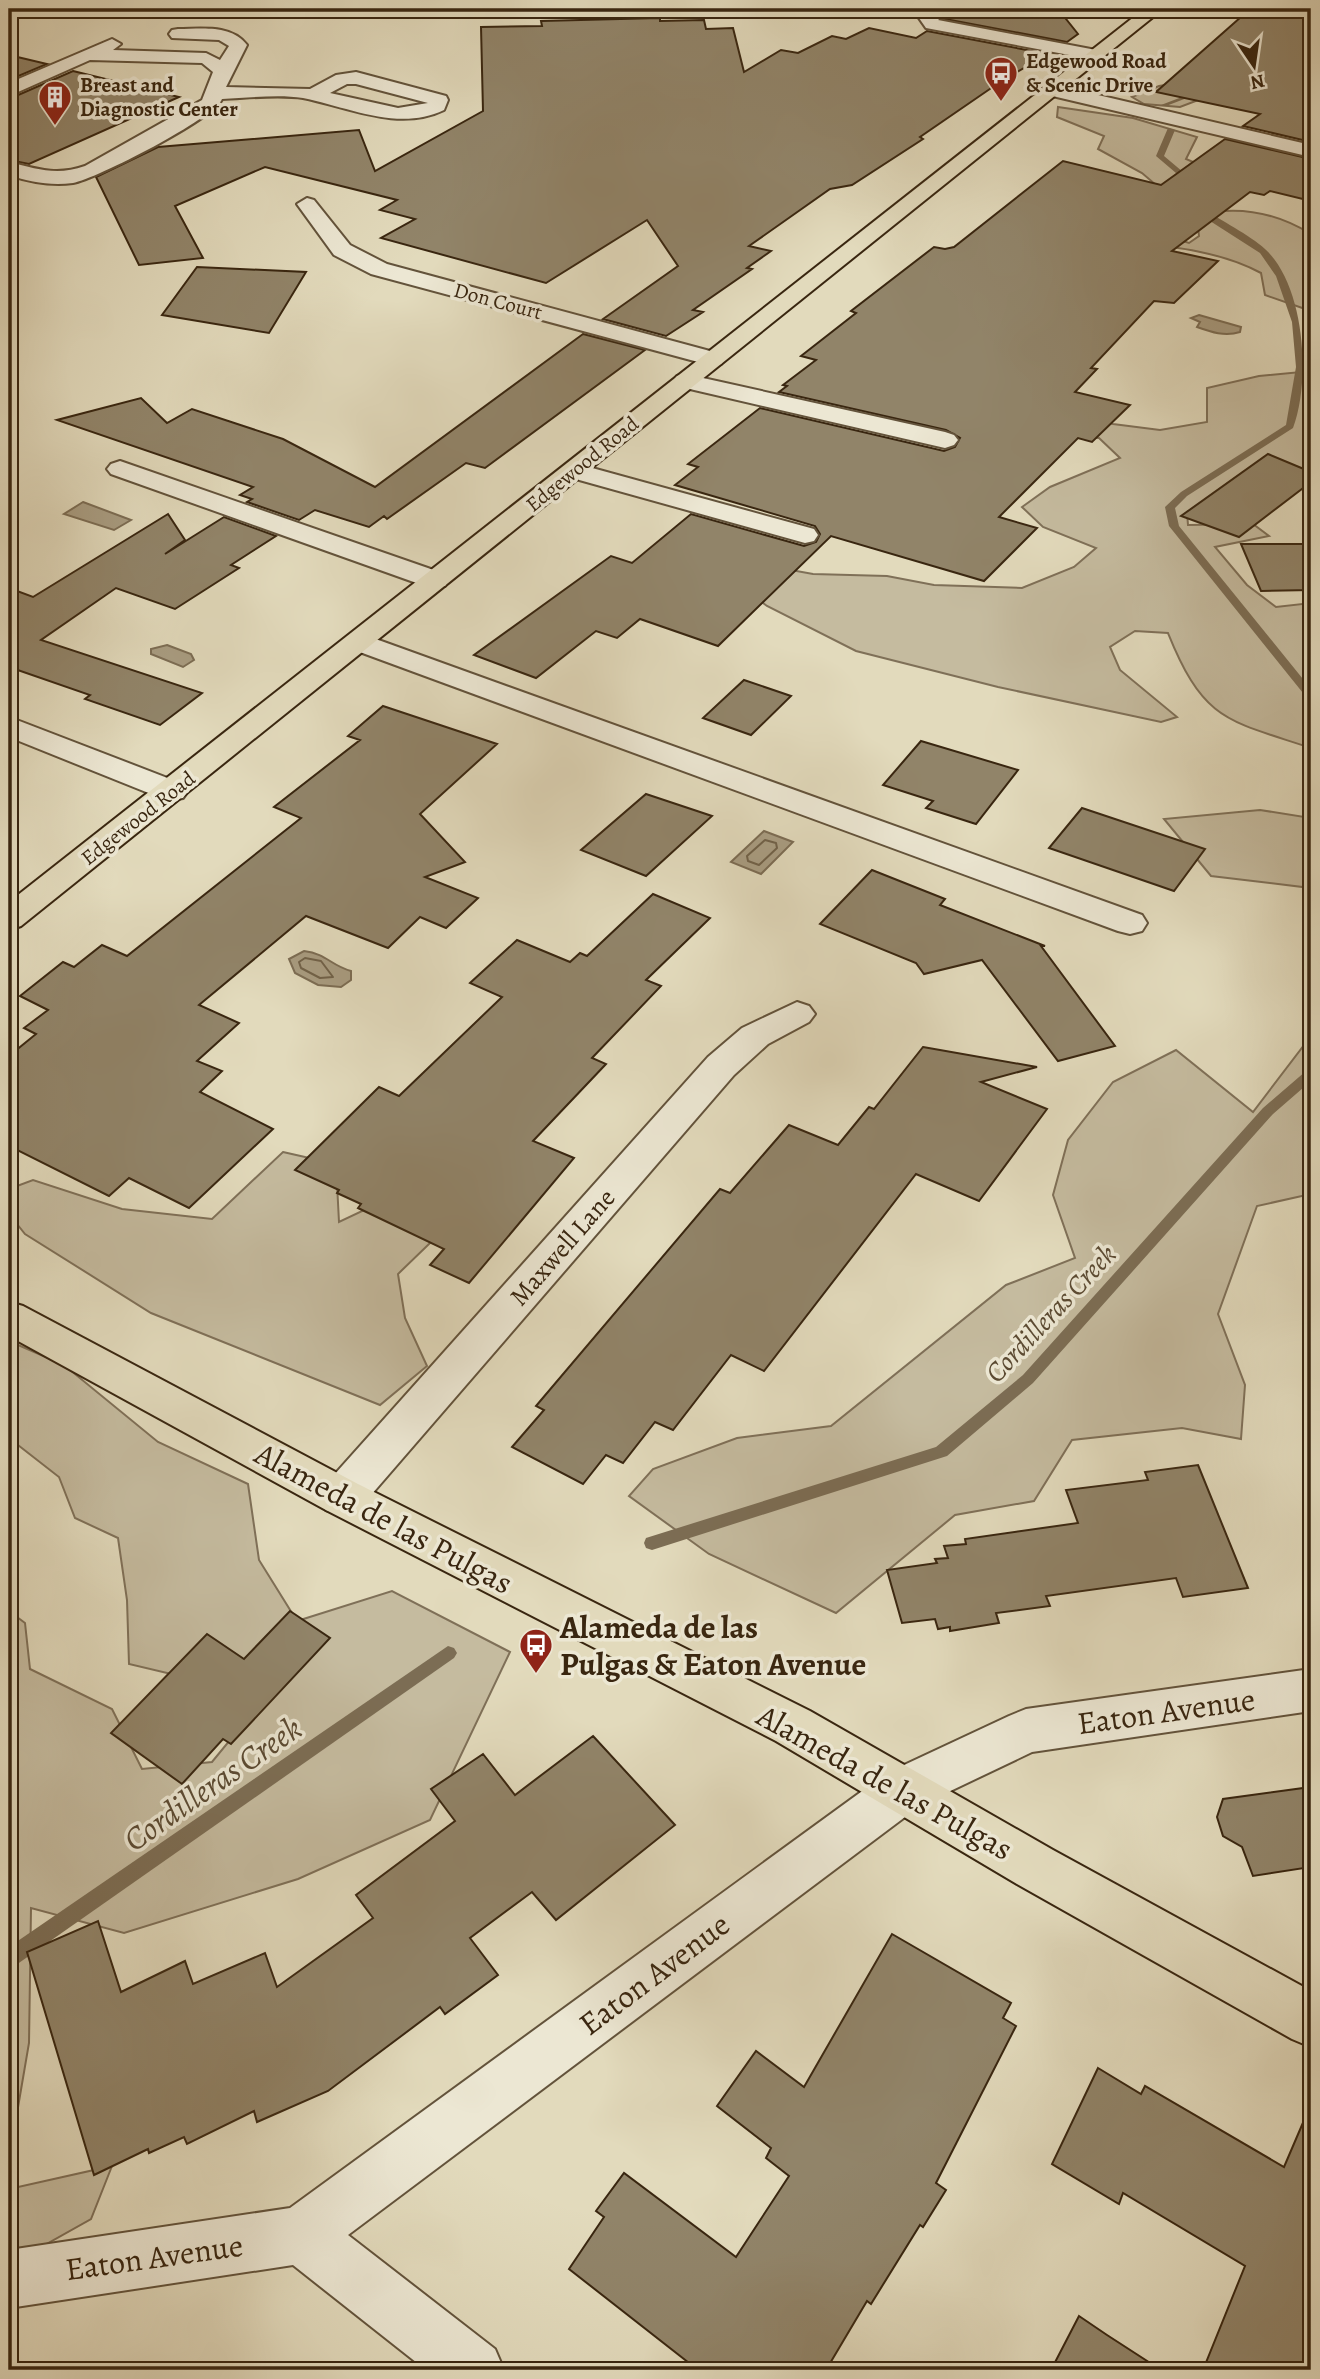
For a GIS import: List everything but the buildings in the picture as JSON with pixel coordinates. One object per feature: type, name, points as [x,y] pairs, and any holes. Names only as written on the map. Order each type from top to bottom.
[{"type":"main road","name":"Edgewood Road","points":[[9,919],[1154,9]]},
{"type":"main road","name":"Alameda de las Pulgas","points":[[9,1317],[342,1497],[793,1726],[1035,1867],[1311,2020]]},
{"type":"street","points":[[115,9],[437,9]]},
{"type":"street","points":[[942,9],[928,18],[932,24],[1096,55]]},
{"type":"street","points":[[9,168],[55,179],[92,170],[200,112],[211,103],[223,71],[238,46],[234,40],[226,36],[155,34]]},
{"type":"street","points":[[9,90],[132,36]]},
{"type":"street","points":[[90,55],[206,58],[223,71]]},
{"type":"street","points":[[215,93],[312,95],[398,114],[426,112],[437,106],[439,100],[356,78],[343,79],[312,95]]},
{"type":"street","points":[[1051,90],[1311,151]]},
{"type":"street","name":"Don Court","points":[[307,204],[342,250],[379,269],[713,359]]},
{"type":"street","points":[[685,381],[945,440]]},
{"type":"street","points":[[120,469],[435,580]]},
{"type":"street","points":[[574,471],[805,535]]},
{"type":"street","points":[[359,642],[1130,923]]},
{"type":"street","points":[[9,726],[172,791]]},
{"type":"street","name":"Maxwell Lane","points":[[342,1497],[721,1066],[755,1036],[797,1014]]},
{"type":"street","name":"Eaton Avenue","points":[[9,2279],[302,2235],[904,1789],[1026,1731],[1311,1690]]},
{"type":"street","points":[[302,2235],[474,2370]]},
{"type":"shaded area","points":[[1311,62],[1311,79],[1214,94],[1180,107],[1144,104],[1132,97],[1159,86]]},
{"type":"shaded area","points":[[1058,107],[1133,118],[1197,137],[1186,159],[1221,174],[1224,211],[1247,211],[1269,216],[1291,223],[1311,234],[1311,311],[1265,295],[1261,273],[1242,264],[1178,248],[1092,237],[1130,225],[1189,243],[1199,236],[1197,220],[1142,173],[1098,149],[1104,136],[1057,117]]},
{"type":"shaded area","points":[[1311,371],[1311,476],[1296,470],[1187,512],[1188,525],[1253,524],[1269,536],[1215,547],[1247,585],[1276,607],[1311,603],[1311,632],[1304,635],[1311,646],[1311,748],[1238,723],[1207,701],[1194,685],[1168,633],[1135,631],[1110,647],[1120,670],[1177,717],[1161,722],[998,687],[856,651],[767,606],[720,571],[753,563],[813,574],[887,576],[934,585],[1022,588],[1074,567],[1096,548],[1043,527],[1022,507],[1050,487],[1120,458],[1099,438],[1007,432],[970,440],[937,427],[1001,395],[1113,424],[1160,430],[1207,422],[1207,388],[1259,376]]},
{"type":"shaded area","points":[[1260,810],[1311,818],[1311,888],[1211,876],[1164,819]]},
{"type":"shaded area","points":[[1311,1036],[1311,1194],[1257,1206],[1218,1314],[1245,1385],[1241,1439],[1182,1428],[1072,1440],[1034,1501],[955,1515],[836,1613],[709,1554],[629,1496],[653,1469],[737,1438],[831,1426],[1006,1285],[1075,1258],[1053,1195],[1068,1140],[1113,1082],[1176,1050],[1253,1112]]},
{"type":"shaded area","points":[[283,1152],[336,1164],[339,1222],[453,1168],[491,1184],[398,1274],[405,1318],[427,1366],[380,1405],[151,1313],[25,1234],[9,1214],[9,1189],[33,1180],[122,1209],[212,1219]]},
{"type":"shaded area","points":[[9,1341],[64,1365],[158,1442],[248,1484],[259,1560],[297,1621],[392,1591],[510,1652],[430,1820],[298,1879],[124,1933],[31,1908],[29,2043],[9,2160],[9,1611],[25,1623],[30,1669],[112,1709],[142,1769],[212,1762],[271,1690],[205,1682],[129,1664],[127,1600],[118,1538],[75,1518],[59,1477],[9,1438]]},
{"type":"shaded area","points":[[112,2166],[91,2219],[25,2256],[9,2260],[9,2189]]},
{"type":"water","points":[[1199,315],[1241,327],[1240,332],[1223,334],[1197,327],[1200,322],[1191,318]]},
{"type":"water","points":[[83,502],[131,520],[114,530],[64,514]]},
{"type":"water","points":[[167,645],[191,654],[194,660],[183,667],[151,654],[151,649]]},
{"type":"water","points":[[764,831],[793,842],[761,874],[731,862]]},
{"type":"water","points":[[304,951],[351,971],[351,980],[341,987],[318,985],[295,973],[289,959]]},
{"type":"waterway","name":"Cordilleras Creek","points":[[1164,105],[1197,93]]},
{"type":"waterway","name":"Cordilleras Creek","points":[[1171,130],[1160,156],[1179,172],[1184,190]]},
{"type":"waterway","name":"Cordilleras Creek","points":[[1199,210],[1263,251],[1280,276],[1296,322],[1300,367],[1290,426],[1184,494],[1170,507],[1174,526],[1311,696]]},
{"type":"waterway","name":"Cordilleras Creek","points":[[652,1543],[941,1452],[1028,1379],[1268,1111],[1311,1074]]},
{"type":"waterway","name":"Cordilleras Creek","points":[[9,1958],[448,1653]]},
{"type":"place","name":"Edgewood Road & Scenic Drive","points":[[1001,103]]},
{"type":"place","name":"Breast and Diagnostic Center","points":[[55,127]]},
{"type":"place","name":"Alameda de las Pulgas & Eaton Avenue","points":[[536,1675]]}]
